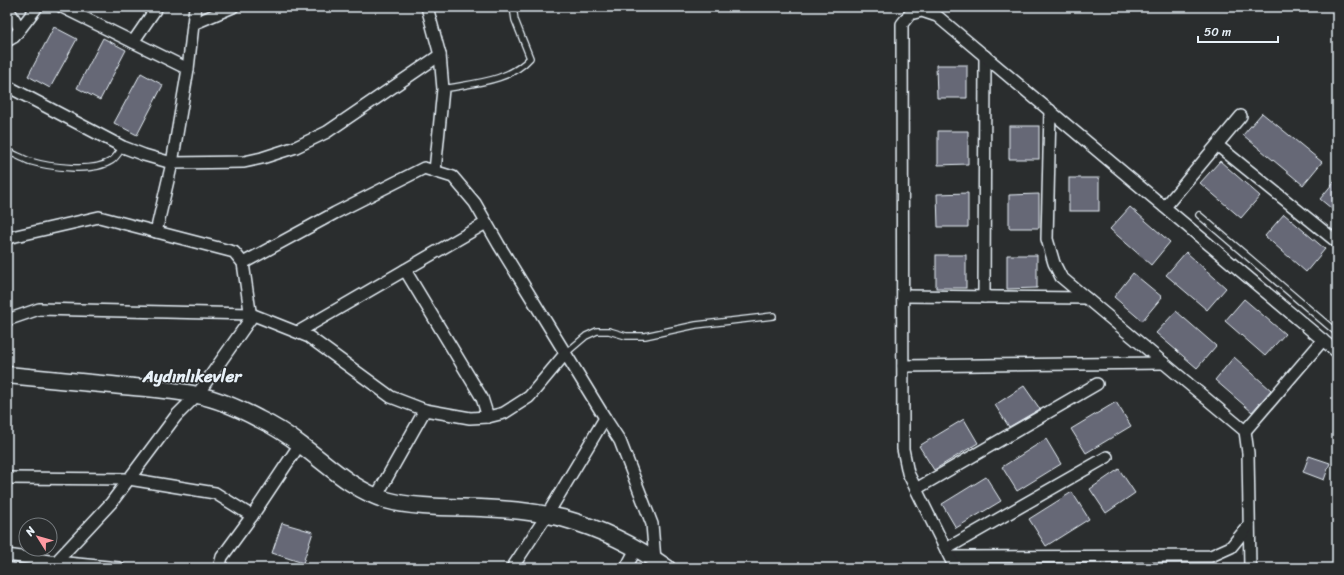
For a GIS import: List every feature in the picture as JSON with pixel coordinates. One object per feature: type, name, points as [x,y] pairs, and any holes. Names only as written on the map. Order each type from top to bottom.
[{"type":"street","points":[[7,7],[20,29]]},
{"type":"street","points":[[7,41],[14,37],[37,7]]},
{"type":"street","points":[[62,7],[188,69]]},
{"type":"street","points":[[133,42],[157,7]]},
{"type":"street","points":[[156,232],[172,163],[188,69],[195,7]]},
{"type":"street","points":[[193,24],[233,7]]},
{"type":"street","points":[[427,7],[440,55],[443,89],[435,171]]},
{"type":"street","points":[[955,568],[908,473],[903,449],[902,24],[910,14],[922,11],[937,16],[1337,352]]},
{"type":"street","points":[[7,86],[123,147],[144,155],[172,163],[244,162],[296,148],[317,138],[342,123],[440,55]]},
{"type":"street","points":[[984,297],[985,56]]},
{"type":"street","points":[[1050,110],[1047,239],[1054,263],[1061,277],[1245,431],[1248,453],[1250,568]]},
{"type":"street","points":[[1165,207],[1241,116]]},
{"type":"street","points":[[1217,145],[1337,242]]},
{"type":"street","points":[[243,263],[424,168],[453,177],[475,203],[498,245],[604,418],[620,441],[652,524],[661,564]]},
{"type":"street","points":[[7,238],[99,217],[234,252],[243,263],[251,318],[197,395],[176,416],[111,503],[56,565]]},
{"type":"street","points":[[298,332],[486,223]]},
{"type":"street","points":[[405,270],[482,398],[488,417]]},
{"type":"street","points":[[903,296],[1086,298]]},
{"type":"street","points":[[7,320],[39,309],[250,314],[309,337],[391,397],[425,410],[470,418],[488,417],[504,413],[529,397],[565,354]]},
{"type":"street","points":[[1245,431],[1323,340]]},
{"type":"street","points":[[903,366],[1164,363]]},
{"type":"street","points":[[7,374],[155,389],[197,395],[221,402],[243,411],[279,430],[300,444],[345,479],[361,490],[376,497],[402,504],[485,508],[547,515],[593,528],[636,549],[661,564]]},
{"type":"street","points":[[916,489],[1097,384]]},
{"type":"street","points":[[376,497],[425,410]]},
{"type":"street","points":[[512,568],[547,515],[604,418]]},
{"type":"street","points":[[219,568],[222,557],[252,516],[300,444]]},
{"type":"street","points":[[948,553],[1107,457]]},
{"type":"street","points":[[7,478],[129,479],[215,493],[252,516]]},
{"type":"street","points":[[948,553],[1211,556],[1231,547],[1249,525]]},
{"type":"street","points":[[626,568],[636,549]]},
{"type":"street","points":[[7,555],[56,565],[119,568]]},
{"type":"lane","points":[[443,89],[502,77],[516,71],[530,58],[515,20],[513,7]]},
{"type":"lane","points":[[7,151],[30,161],[49,166],[90,168],[97,167],[111,161],[117,156],[123,147]]},
{"type":"lane","points":[[1199,215],[1337,333]]},
{"type":"lane","points":[[565,354],[586,336],[597,331],[609,331],[626,336],[645,336],[696,325],[774,316]]},
{"type":"building","points":[[54,27],[77,39],[50,88],[28,76]]},
{"type":"building","points":[[103,38],[126,50],[100,100],[77,88]]},
{"type":"building","points":[[936,65],[967,65],[967,98],[937,98]]},
{"type":"building","points":[[141,73],[163,85],[137,135],[114,123]]},
{"type":"building","points":[[1262,113],[1322,162],[1303,185],[1243,135]]},
{"type":"building","points":[[1009,126],[1039,126],[1039,159],[1009,159]]},
{"type":"building","points":[[938,131],[968,131],[968,164],[938,165]]},
{"type":"building","points":[[1220,161],[1260,196],[1241,218],[1200,183]]},
{"type":"building","points":[[1069,178],[1099,178],[1099,211],[1069,211]]},
{"type":"building","points":[[1337,178],[1337,213],[1320,199]]},
{"type":"building","points":[[968,193],[968,227],[938,227],[937,194]]},
{"type":"building","points":[[1039,194],[1039,228],[1009,228],[1009,195]]},
{"type":"building","points":[[1130,207],[1170,242],[1151,265],[1110,229]]},
{"type":"building","points":[[1284,214],[1325,249],[1306,272],[1265,236]]},
{"type":"building","points":[[1186,252],[1226,288],[1207,310],[1166,275]]},
{"type":"building","points":[[936,255],[966,255],[966,288],[936,288]]},
{"type":"building","points":[[1007,255],[1037,255],[1037,288],[1007,289]]},
{"type":"building","points":[[1133,273],[1162,297],[1142,321],[1114,297]]},
{"type":"building","points":[[1244,299],[1285,334],[1265,356],[1225,321]]},
{"type":"building","points":[[1176,311],[1216,346],[1197,368],[1156,333]]},
{"type":"building","points":[[1234,357],[1271,390],[1252,412],[1215,380]]},
{"type":"building","points":[[1024,386],[1040,409],[1009,427],[995,405]]},
{"type":"building","points":[[1116,402],[1131,426],[1086,453],[1071,429]]},
{"type":"building","points":[[964,419],[978,443],[934,470],[919,446]]},
{"type":"building","points":[[1046,439],[1061,464],[1017,491],[1002,467]]},
{"type":"building","points":[[1309,456],[1330,463],[1324,480],[1303,472]]},
{"type":"building","points":[[1119,469],[1135,493],[1106,513],[1090,489]]},
{"type":"building","points":[[986,477],[1001,501],[956,528],[942,504]]},
{"type":"building","points":[[1072,492],[1089,519],[1046,546],[1029,519]]},
{"type":"building","points":[[282,523],[313,532],[303,563],[272,553]]},
{"type":"district","name":"Aydınlıkevler","points":[[192,376]]}]
